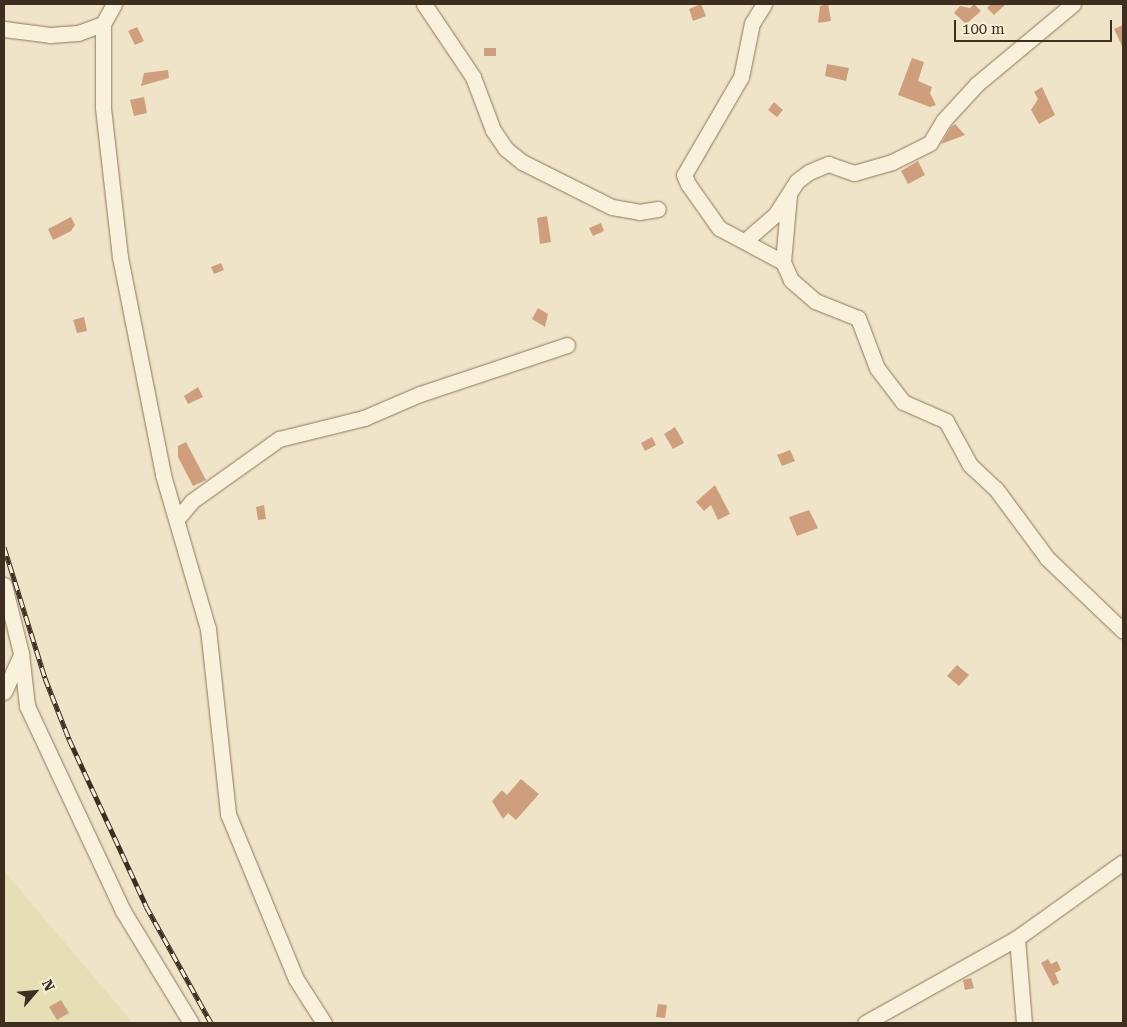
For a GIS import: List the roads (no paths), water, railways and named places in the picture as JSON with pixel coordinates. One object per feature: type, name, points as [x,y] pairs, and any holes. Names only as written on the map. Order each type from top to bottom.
[{"type":"street","points":[[114,4],[102,24],[103,108],[120,257],[142,380],[177,519],[208,629],[230,822],[296,979],[324,1023]]},
{"type":"street","points":[[424,4],[473,77],[495,136],[506,149],[522,162],[612,207],[639,212],[658,209]]},
{"type":"street","points":[[764,4],[752,23],[741,77],[684,174],[719,228],[746,240],[783,262]]},
{"type":"street","points":[[746,240],[776,215],[797,181],[819,167],[841,166],[854,173],[892,162],[930,143],[943,121],[977,84],[1073,4]]},
{"type":"street","points":[[4,29],[50,35],[78,34],[102,24]]},
{"type":"street","points":[[789,195],[783,262],[791,280],[815,301],[858,318],[877,368],[903,402],[946,421],[970,465],[996,489],[1047,558],[1123,631]]},
{"type":"street","points":[[177,519],[192,501],[279,439],[364,418],[420,394],[567,345]]},
{"type":"street","points":[[4,585],[21,653],[27,706],[123,911],[191,1023]]},
{"type":"street","points":[[4,692],[21,653]]},
{"type":"street","points":[[865,1023],[1017,938],[1123,862]]},
{"type":"street","points":[[1017,938],[1024,1023]]},
{"type":"railway","points":[[4,547],[45,678],[69,739],[146,906],[211,1023]]}]
